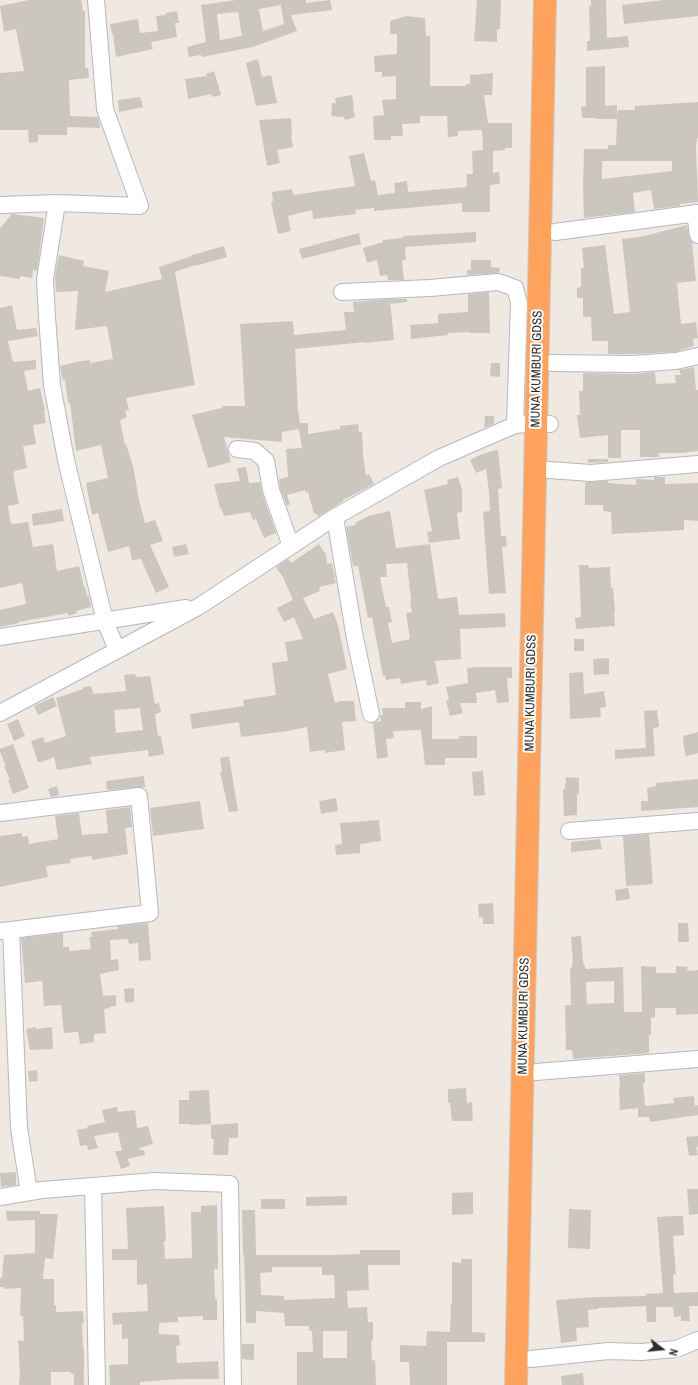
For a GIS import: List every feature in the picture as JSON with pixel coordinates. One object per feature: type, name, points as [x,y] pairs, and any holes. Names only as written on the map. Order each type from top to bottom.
[{"type":"highway","name":"MUNA KUMBURI GDSS","points":[[516,1385],[543,424],[545,0]]},
{"type":"highway","name":"MUNA KUMBURI GDSS","points":[[531,1385],[549,470],[543,424],[552,363],[559,0]]},
{"type":"street","points":[[0,205],[56,203],[140,206],[106,109],[96,0]]},
{"type":"street","points":[[56,203],[46,279],[52,385],[66,460],[105,621],[117,650]]},
{"type":"street","points":[[555,232],[696,213],[698,235]]},
{"type":"street","points":[[342,292],[430,288],[498,282],[515,288],[519,303],[515,425]]},
{"type":"street","points":[[552,363],[633,364],[676,361],[698,356]]},
{"type":"street","points":[[0,713],[198,607],[335,517],[438,458],[515,425],[543,424]]},
{"type":"street","points":[[237,449],[255,451],[266,461],[271,490],[291,546]]},
{"type":"street","points":[[549,470],[591,473],[698,464]]},
{"type":"street","points":[[335,517],[354,633],[371,714]]},
{"type":"street","points":[[0,637],[198,607]]},
{"type":"street","points":[[0,813],[139,796],[150,913],[6,930],[19,1128],[29,1192]]},
{"type":"street","points":[[569,831],[698,821]]},
{"type":"street","points":[[536,1072],[698,1059]]},
{"type":"street","points":[[0,1197],[42,1190],[155,1181],[230,1184],[232,1385]]},
{"type":"street","points":[[93,1186],[97,1385]]},
{"type":"street","points":[[531,1359],[608,1351],[641,1352],[676,1349],[698,1340]]},
{"type":"building","points":[[29,0],[81,0],[83,11],[85,11],[85,68],[88,68],[89,78],[69,80],[70,116],[98,117],[100,128],[67,127],[67,135],[38,135],[38,142],[29,143],[28,130],[0,130],[0,73],[24,71],[16,29],[4,32],[0,6]]},
{"type":"building","points":[[236,0],[306,0],[306,3],[330,0],[332,10],[291,15],[297,31],[253,47],[202,57],[201,55],[189,57],[187,47],[206,42],[201,5]],"holes":[[[281,5],[284,24],[263,31],[259,9]],[[238,12],[242,36],[220,40],[217,14]]]},
{"type":"building","points":[[477,0],[501,0],[500,29],[497,29],[497,42],[474,41]]},
{"type":"building","points":[[591,0],[606,0],[607,38],[628,36],[629,47],[587,51],[587,41],[590,41],[589,6],[591,6]]},
{"type":"building","points":[[664,0],[698,0],[698,16],[624,24],[622,5]]},
{"type":"building","points":[[177,11],[179,23],[175,23],[177,37],[151,42],[153,49],[116,57],[110,24],[138,19],[140,33],[158,31],[156,16],[166,15],[166,13]]},
{"type":"building","points":[[406,16],[425,18],[426,36],[430,36],[430,86],[466,86],[466,84],[470,84],[470,75],[493,73],[492,95],[484,95],[488,123],[512,123],[512,148],[493,151],[493,173],[499,172],[500,184],[490,185],[490,212],[462,212],[462,203],[374,211],[374,208],[355,210],[356,214],[313,219],[312,210],[288,216],[291,231],[278,234],[271,202],[273,201],[272,192],[292,189],[293,195],[355,186],[349,156],[364,153],[371,181],[375,180],[378,195],[395,193],[394,183],[407,181],[408,192],[467,187],[466,174],[473,174],[472,151],[483,149],[482,130],[458,131],[458,136],[448,137],[447,116],[420,116],[420,123],[402,124],[403,136],[391,136],[391,140],[374,140],[373,116],[384,115],[382,100],[396,99],[396,76],[382,77],[382,72],[375,72],[374,56],[397,54],[397,34],[390,34],[390,21]]},
{"type":"building","points":[[258,59],[262,77],[271,75],[277,103],[256,106],[246,63]]},
{"type":"building","points":[[605,66],[605,106],[617,105],[617,116],[618,110],[635,110],[635,106],[698,102],[698,138],[696,146],[698,202],[654,209],[651,190],[633,193],[635,212],[584,218],[584,149],[608,149],[608,145],[616,145],[617,119],[582,118],[581,107],[586,106],[586,67]],"holes":[[[602,161],[672,161],[672,171],[602,179]]]},
{"type":"building","points":[[214,71],[221,95],[212,97],[211,94],[188,99],[185,79],[207,76],[206,74]]},
{"type":"building","points":[[352,95],[355,117],[345,120],[344,117],[331,116],[332,103],[336,103],[335,98]]},
{"type":"building","points":[[140,97],[143,107],[119,112],[118,100]]},
{"type":"building","points":[[291,118],[293,147],[277,150],[280,163],[267,166],[259,120]]},
{"type":"building","points":[[12,214],[44,218],[37,271],[33,270],[32,278],[20,276],[20,279],[0,276],[0,228]]},
{"type":"building","points":[[687,225],[689,237],[692,242],[696,281],[677,283],[681,324],[696,322],[698,338],[693,339],[694,346],[675,352],[608,354],[608,341],[592,341],[591,317],[583,317],[583,298],[577,298],[577,288],[581,287],[581,268],[584,268],[582,248],[605,245],[614,314],[630,312],[622,239],[640,237]]},
{"type":"building","points":[[476,232],[476,242],[405,247],[406,260],[402,260],[404,280],[388,280],[387,275],[380,276],[377,260],[367,263],[363,248],[383,242],[383,240],[403,238],[403,236]]},
{"type":"building","points":[[359,233],[361,244],[302,259],[299,249]]},
{"type":"building","points":[[224,246],[227,257],[175,272],[195,385],[126,398],[129,410],[125,411],[127,417],[120,420],[125,445],[126,444],[133,466],[145,523],[155,520],[163,541],[150,545],[169,587],[156,593],[141,559],[132,560],[129,546],[108,552],[98,513],[92,515],[86,483],[108,478],[101,445],[76,451],[70,403],[68,403],[65,379],[63,380],[60,366],[81,361],[90,360],[90,363],[113,359],[107,326],[75,330],[78,291],[56,292],[55,277],[57,265],[59,255],[84,261],[83,266],[109,271],[105,292],[162,279],[159,267],[192,255]]},
{"type":"building","points":[[471,260],[491,260],[491,267],[500,268],[499,273],[467,275],[467,270],[471,270]]},
{"type":"building","points":[[489,292],[490,333],[448,333],[448,335],[411,339],[410,325],[438,323],[438,314],[468,312],[468,294]]},
{"type":"building","points":[[390,299],[407,299],[407,302],[390,304]]},
{"type":"building","points":[[390,299],[394,340],[295,349],[300,423],[308,423],[308,434],[340,429],[340,426],[358,424],[359,432],[362,432],[366,476],[369,474],[374,484],[343,500],[318,517],[316,513],[314,514],[308,492],[306,493],[305,490],[287,495],[290,504],[287,506],[280,488],[279,479],[288,477],[286,449],[302,448],[299,429],[282,432],[282,442],[224,437],[231,462],[208,467],[192,415],[222,408],[222,406],[245,406],[240,324],[293,321],[294,335],[346,330],[344,312],[354,312],[353,302]]},
{"type":"building","points":[[12,305],[17,330],[36,328],[38,336],[8,341],[13,362],[36,360],[36,369],[24,371],[28,391],[40,388],[46,423],[33,425],[36,444],[23,446],[27,468],[14,471],[15,472],[13,473],[19,504],[8,506],[11,524],[28,522],[33,547],[53,544],[57,571],[79,566],[91,607],[76,611],[77,613],[68,616],[68,613],[0,627],[0,610],[26,604],[22,583],[0,588],[0,308]]},
{"type":"building","points":[[491,363],[500,363],[500,377],[490,376]]},
{"type":"building","points":[[694,367],[696,390],[698,390],[698,451],[659,453],[659,457],[640,457],[640,430],[621,430],[621,458],[608,458],[608,435],[580,438],[577,415],[580,415],[579,391],[583,391],[583,373],[633,374],[655,372],[656,384],[676,383],[675,375],[681,375],[679,370]]},
{"type":"building","points":[[485,416],[494,416],[494,424],[484,428]]},
{"type":"building","points":[[498,450],[502,488],[498,489],[501,536],[506,536],[507,546],[502,547],[506,593],[489,594],[483,512],[490,511],[486,469],[476,473],[470,460]]},
{"type":"building","points":[[588,459],[608,459],[608,462],[588,463]]},
{"type":"building","points":[[246,467],[249,483],[260,482],[262,493],[276,533],[264,538],[256,519],[253,520],[250,512],[224,516],[220,508],[214,484],[240,481],[237,468]]},
{"type":"building","points":[[458,477],[462,490],[462,512],[457,513],[460,539],[429,543],[427,532],[432,531],[424,490],[448,484],[447,480]]},
{"type":"building","points":[[654,477],[665,477],[665,484],[698,483],[698,521],[684,520],[684,530],[612,534],[611,512],[603,511],[603,505],[585,505],[585,482],[608,481],[608,483],[636,485],[636,479],[654,480]]},
{"type":"building","points":[[62,509],[64,521],[33,526],[32,514]]},
{"type":"building","points":[[390,511],[396,548],[430,544],[438,599],[457,597],[459,615],[505,613],[506,627],[460,629],[461,659],[435,661],[439,683],[427,686],[426,680],[401,684],[400,678],[386,680],[385,675],[383,676],[372,617],[368,618],[358,566],[353,566],[346,527],[356,525],[355,523],[368,516]],"holes":[[[407,563],[412,612],[406,613],[410,639],[392,643],[388,623],[392,622],[389,607],[386,607],[380,577],[387,577],[386,564]]]},
{"type":"building","points":[[186,544],[189,554],[174,557],[172,547]]},
{"type":"building","points":[[319,544],[326,555],[327,564],[332,563],[336,583],[319,587],[320,591],[303,598],[314,619],[333,612],[338,625],[347,669],[328,674],[335,703],[340,701],[354,701],[356,721],[342,722],[345,750],[325,753],[325,750],[310,752],[307,727],[241,737],[239,722],[192,729],[190,714],[244,706],[243,700],[276,695],[272,663],[288,661],[285,642],[303,639],[294,617],[284,622],[277,608],[293,600],[283,577],[276,567],[288,559],[291,563]]},
{"type":"building","points":[[579,565],[588,565],[589,568],[610,567],[611,588],[613,588],[615,626],[576,629],[575,618],[581,617]]},
{"type":"building","points":[[574,639],[584,639],[584,651],[574,651]]},
{"type":"building","points":[[609,658],[609,674],[594,675],[593,659]]},
{"type":"building","points":[[512,667],[512,678],[507,678],[509,702],[497,703],[495,690],[476,693],[477,703],[460,703],[463,713],[450,716],[446,701],[449,700],[446,687],[468,683],[467,668]]},
{"type":"building","points":[[583,672],[584,694],[604,691],[606,707],[600,708],[601,717],[570,719],[569,673]]},
{"type":"building","points":[[135,674],[136,677],[150,676],[155,704],[159,703],[161,712],[155,714],[158,736],[161,736],[164,754],[149,757],[148,750],[90,757],[92,764],[57,770],[54,757],[38,762],[31,741],[43,737],[45,743],[66,736],[56,698],[83,689],[83,687],[91,686],[93,694],[126,691],[124,675]],"holes":[[[140,708],[143,730],[116,733],[114,710]]]},
{"type":"building","points":[[53,697],[57,706],[38,715],[34,706]]},
{"type":"building","points":[[405,702],[421,702],[421,709],[432,706],[432,739],[459,739],[459,736],[477,736],[477,758],[445,758],[445,765],[425,765],[421,730],[393,731],[394,738],[386,739],[388,757],[377,759],[373,723],[381,721],[380,715],[383,715],[382,708],[405,708]]},
{"type":"building","points":[[657,710],[659,727],[653,728],[655,756],[615,759],[615,750],[646,748],[644,711]]},
{"type":"building","points":[[18,719],[25,736],[14,741],[7,724]]},
{"type":"building","points":[[698,732],[698,753],[686,756],[683,736]]},
{"type":"building","points":[[13,744],[29,788],[13,794],[0,749]]},
{"type":"building","points":[[229,756],[238,811],[229,812],[220,772],[222,772],[220,758]]},
{"type":"building","points":[[483,771],[485,795],[474,796],[472,772]]},
{"type":"building","points":[[144,776],[145,787],[107,790],[106,781]]},
{"type":"building","points":[[566,777],[579,778],[577,815],[564,816],[563,789],[565,789]]},
{"type":"building","points":[[698,779],[698,807],[641,811],[641,801],[648,801],[647,788],[656,786],[656,783]]},
{"type":"building","points":[[57,786],[59,795],[51,797],[48,789]]},
{"type":"building","points":[[336,798],[338,811],[321,814],[319,801]]},
{"type":"building","points":[[200,801],[204,829],[153,836],[150,808]]},
{"type":"building","points":[[130,807],[132,827],[125,828],[128,854],[92,860],[92,856],[70,859],[71,863],[46,866],[48,877],[0,887],[0,836],[22,833],[22,837],[28,836],[29,844],[58,839],[55,816],[79,813],[82,835],[108,833],[106,810]]},
{"type":"building","points":[[379,820],[381,841],[360,844],[360,853],[336,855],[335,845],[342,844],[340,823]]},
{"type":"building","points":[[649,834],[653,884],[626,886],[623,836]]},
{"type":"building","points":[[600,839],[602,849],[571,852],[571,842]]},
{"type":"building","points":[[628,888],[630,899],[616,901],[615,890]]},
{"type":"building","points":[[493,903],[494,924],[483,924],[483,917],[479,918],[478,904]]},
{"type":"building","points":[[148,923],[151,960],[139,961],[138,943],[129,944],[128,939],[110,940],[111,960],[118,959],[119,970],[100,974],[103,996],[116,995],[116,1006],[104,1009],[106,1033],[95,1034],[94,1042],[80,1044],[78,1032],[64,1033],[61,1005],[44,1006],[42,981],[25,983],[21,938],[63,933],[63,947],[69,947],[69,951],[91,949],[89,937],[92,937],[91,932],[118,929],[118,926]]},
{"type":"building","points":[[678,923],[688,923],[689,942],[678,942]]},
{"type":"building","points":[[581,936],[583,962],[586,969],[623,967],[624,1012],[642,1012],[641,966],[656,967],[656,973],[676,973],[676,966],[688,967],[687,971],[698,970],[698,1014],[676,1015],[676,1008],[655,1008],[655,1017],[651,1018],[649,1053],[573,1059],[572,1050],[566,1050],[565,1005],[571,1005],[570,969],[572,968],[573,963],[571,937]],"holes":[[[614,981],[614,1003],[587,1004],[586,982]]]},
{"type":"building","points":[[134,988],[134,1002],[125,1003],[124,989]]},
{"type":"building","points":[[36,1027],[36,1029],[52,1027],[53,1049],[30,1050],[26,1029]]},
{"type":"building","points":[[37,1070],[38,1081],[29,1082],[28,1071]]},
{"type":"building","points":[[645,1073],[645,1083],[643,1083],[645,1106],[674,1103],[673,1098],[694,1096],[695,1106],[698,1105],[698,1115],[650,1122],[649,1117],[638,1117],[638,1108],[620,1110],[619,1075]]},
{"type":"building","points":[[466,1088],[467,1103],[472,1102],[473,1121],[452,1121],[450,1103],[448,1103],[448,1089]]},
{"type":"building","points":[[209,1090],[211,1124],[179,1124],[179,1100],[189,1100],[189,1091]]},
{"type":"building","points":[[117,1107],[118,1112],[135,1110],[137,1128],[148,1126],[153,1144],[137,1150],[144,1150],[145,1155],[128,1159],[130,1166],[121,1169],[115,1151],[122,1151],[118,1132],[94,1136],[98,1148],[88,1150],[87,1145],[80,1146],[77,1130],[105,1122],[102,1110]]},
{"type":"building","points":[[238,1123],[238,1138],[229,1138],[228,1155],[213,1155],[214,1139],[211,1139],[211,1125]]},
{"type":"building","points":[[698,1136],[698,1147],[696,1147],[698,1155],[689,1156],[686,1137]]},
{"type":"building","points":[[16,1172],[16,1185],[1,1187],[0,1173]]},
{"type":"building","points":[[687,1189],[698,1189],[698,1214],[689,1215]]},
{"type":"building","points":[[473,1192],[473,1214],[452,1215],[452,1193]]},
{"type":"building","points":[[347,1196],[347,1205],[306,1206],[306,1197]]},
{"type":"building","points":[[261,1199],[285,1199],[285,1209],[261,1209]]},
{"type":"building","points":[[217,1205],[218,1269],[214,1269],[215,1299],[217,1299],[217,1320],[203,1320],[203,1316],[178,1317],[178,1322],[159,1323],[159,1334],[179,1335],[180,1345],[176,1346],[177,1363],[218,1361],[219,1379],[178,1379],[140,1382],[140,1385],[110,1385],[109,1365],[128,1364],[128,1338],[122,1339],[122,1324],[113,1325],[112,1313],[148,1311],[147,1284],[137,1285],[137,1260],[112,1260],[112,1249],[128,1249],[126,1208],[164,1206],[166,1241],[164,1241],[165,1259],[192,1258],[191,1212],[201,1212],[201,1206]]},
{"type":"building","points":[[569,1209],[591,1210],[590,1249],[568,1248]]},
{"type":"building","points":[[242,1210],[255,1210],[256,1255],[334,1255],[360,1254],[360,1250],[400,1250],[400,1265],[368,1265],[369,1290],[347,1291],[348,1308],[367,1307],[368,1322],[373,1322],[373,1340],[371,1341],[372,1361],[375,1360],[376,1385],[297,1385],[297,1352],[313,1352],[312,1331],[309,1331],[309,1326],[285,1326],[284,1313],[256,1311],[256,1323],[246,1323]],"holes":[[[272,1267],[322,1267],[322,1275],[334,1275],[335,1298],[284,1300],[284,1296],[261,1295],[260,1273],[272,1272]],[[323,1331],[347,1331],[347,1358],[323,1358]]]},
{"type":"building","points":[[6,1211],[40,1211],[40,1214],[58,1214],[53,1259],[45,1258],[43,1279],[54,1279],[54,1305],[56,1305],[56,1312],[83,1311],[84,1385],[74,1385],[74,1374],[71,1374],[71,1372],[51,1372],[51,1385],[19,1385],[20,1374],[18,1340],[24,1341],[23,1316],[20,1316],[21,1288],[4,1289],[4,1287],[0,1287],[0,1278],[2,1278],[4,1255],[35,1253],[35,1220],[7,1221]]},
{"type":"building","points":[[683,1216],[684,1235],[673,1236],[676,1274],[673,1275],[674,1293],[698,1292],[698,1306],[689,1306],[690,1321],[681,1321],[681,1316],[674,1317],[673,1307],[656,1307],[656,1322],[647,1322],[646,1306],[598,1308],[588,1310],[589,1327],[576,1328],[577,1341],[561,1343],[556,1300],[646,1296],[646,1294],[663,1293],[657,1217]]},
{"type":"building","points":[[461,1259],[472,1259],[472,1332],[485,1333],[485,1342],[447,1342],[447,1385],[410,1385],[409,1362],[400,1362],[400,1345],[426,1346],[427,1331],[450,1332],[452,1262],[461,1263]]},
{"type":"building","points":[[242,1344],[254,1344],[254,1360],[242,1359]]},
{"type":"building","points":[[583,1373],[584,1385],[562,1385],[561,1376]]}]
